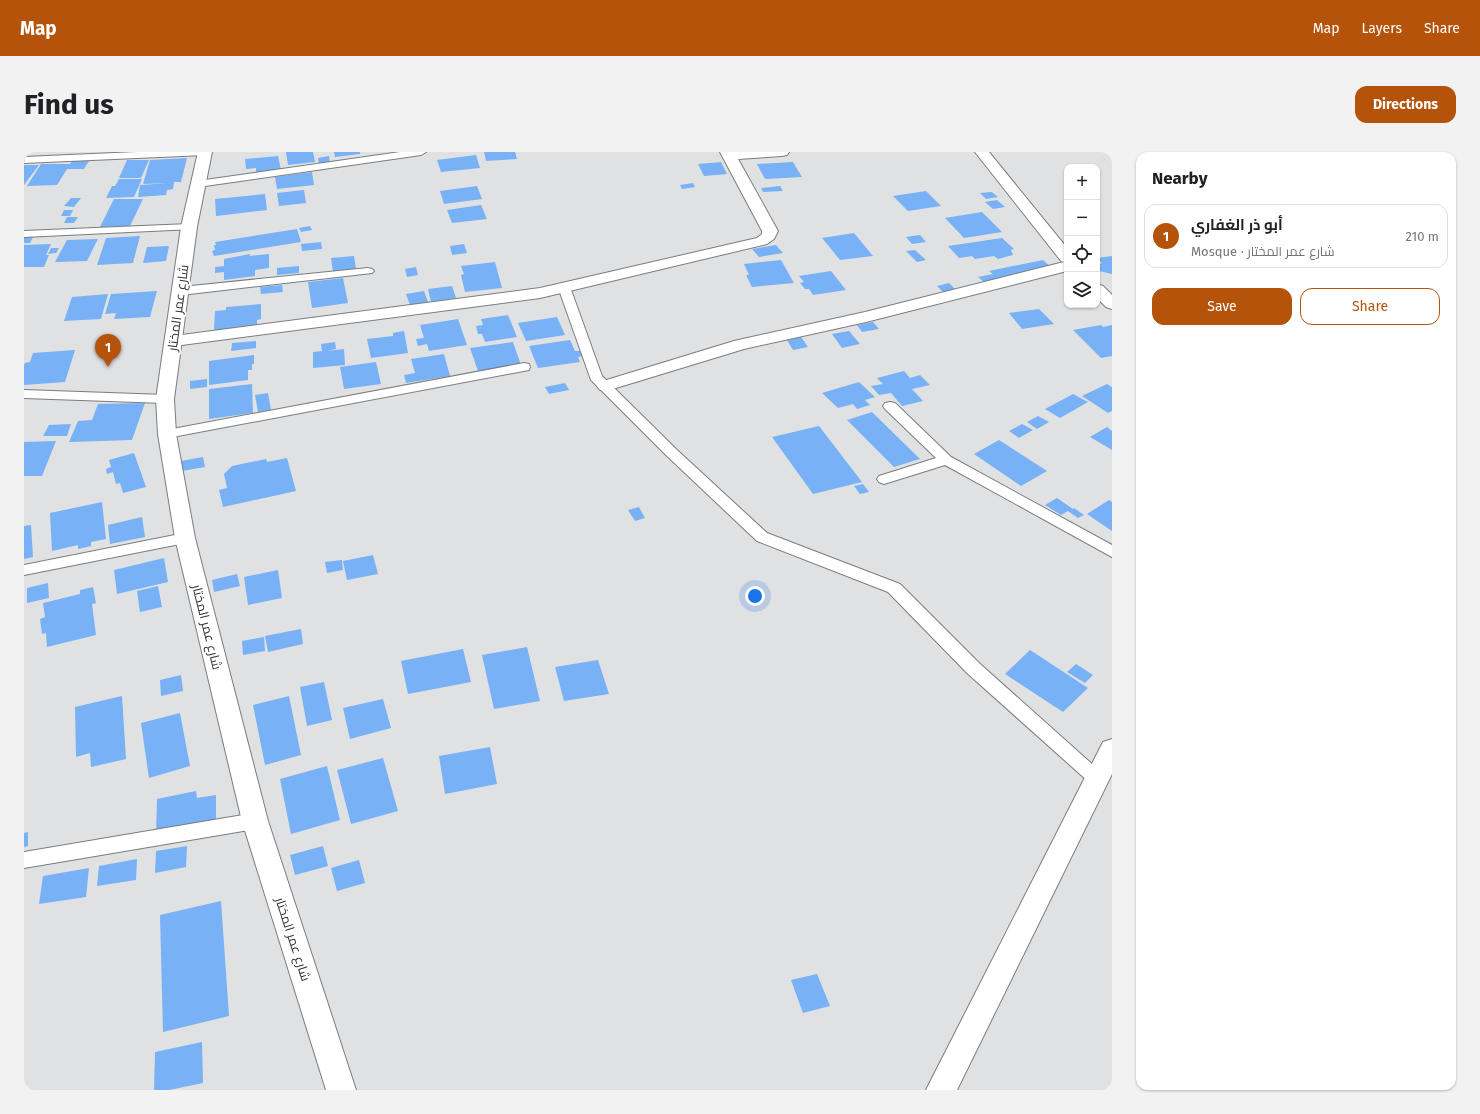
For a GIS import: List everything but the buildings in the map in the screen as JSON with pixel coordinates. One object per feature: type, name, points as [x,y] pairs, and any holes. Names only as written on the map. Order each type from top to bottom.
[{"type":"street","name":"شارع عمر المختار","points":[[205,152],[189,227],[166,399],[167,434],[185,538],[255,821],[341,1090]]},
{"type":"street","points":[[174,341],[540,293],[762,241],[769,236],[770,231],[728,154],[782,152]]},
{"type":"street","points":[[982,152],[1064,254]]},
{"type":"street","points":[[606,386],[740,345],[866,317],[1064,267]]},
{"type":"street","points":[[1100,292],[1112,304]]},
{"type":"street","points":[[941,1090],[1096,778],[1112,749]]},
{"type":"lane","points":[[24,160],[205,152]]},
{"type":"lane","points":[[198,184],[421,152]]},
{"type":"lane","points":[[24,234],[189,227]]},
{"type":"lane","points":[[181,291],[368,271]]},
{"type":"lane","points":[[564,287],[596,377],[672,453],[762,537],[894,588],[973,668],[1096,778]]},
{"type":"lane","points":[[167,434],[524,368]]},
{"type":"lane","points":[[24,394],[166,399]]},
{"type":"lane","points":[[890,406],[946,460],[1112,552]]},
{"type":"lane","points":[[884,480],[946,460]]},
{"type":"lane","points":[[24,570],[185,538]]},
{"type":"lane","points":[[24,860],[255,821]]},
{"type":"place","name":"أبو ذر الغفاري","points":[[108,367]]}]
